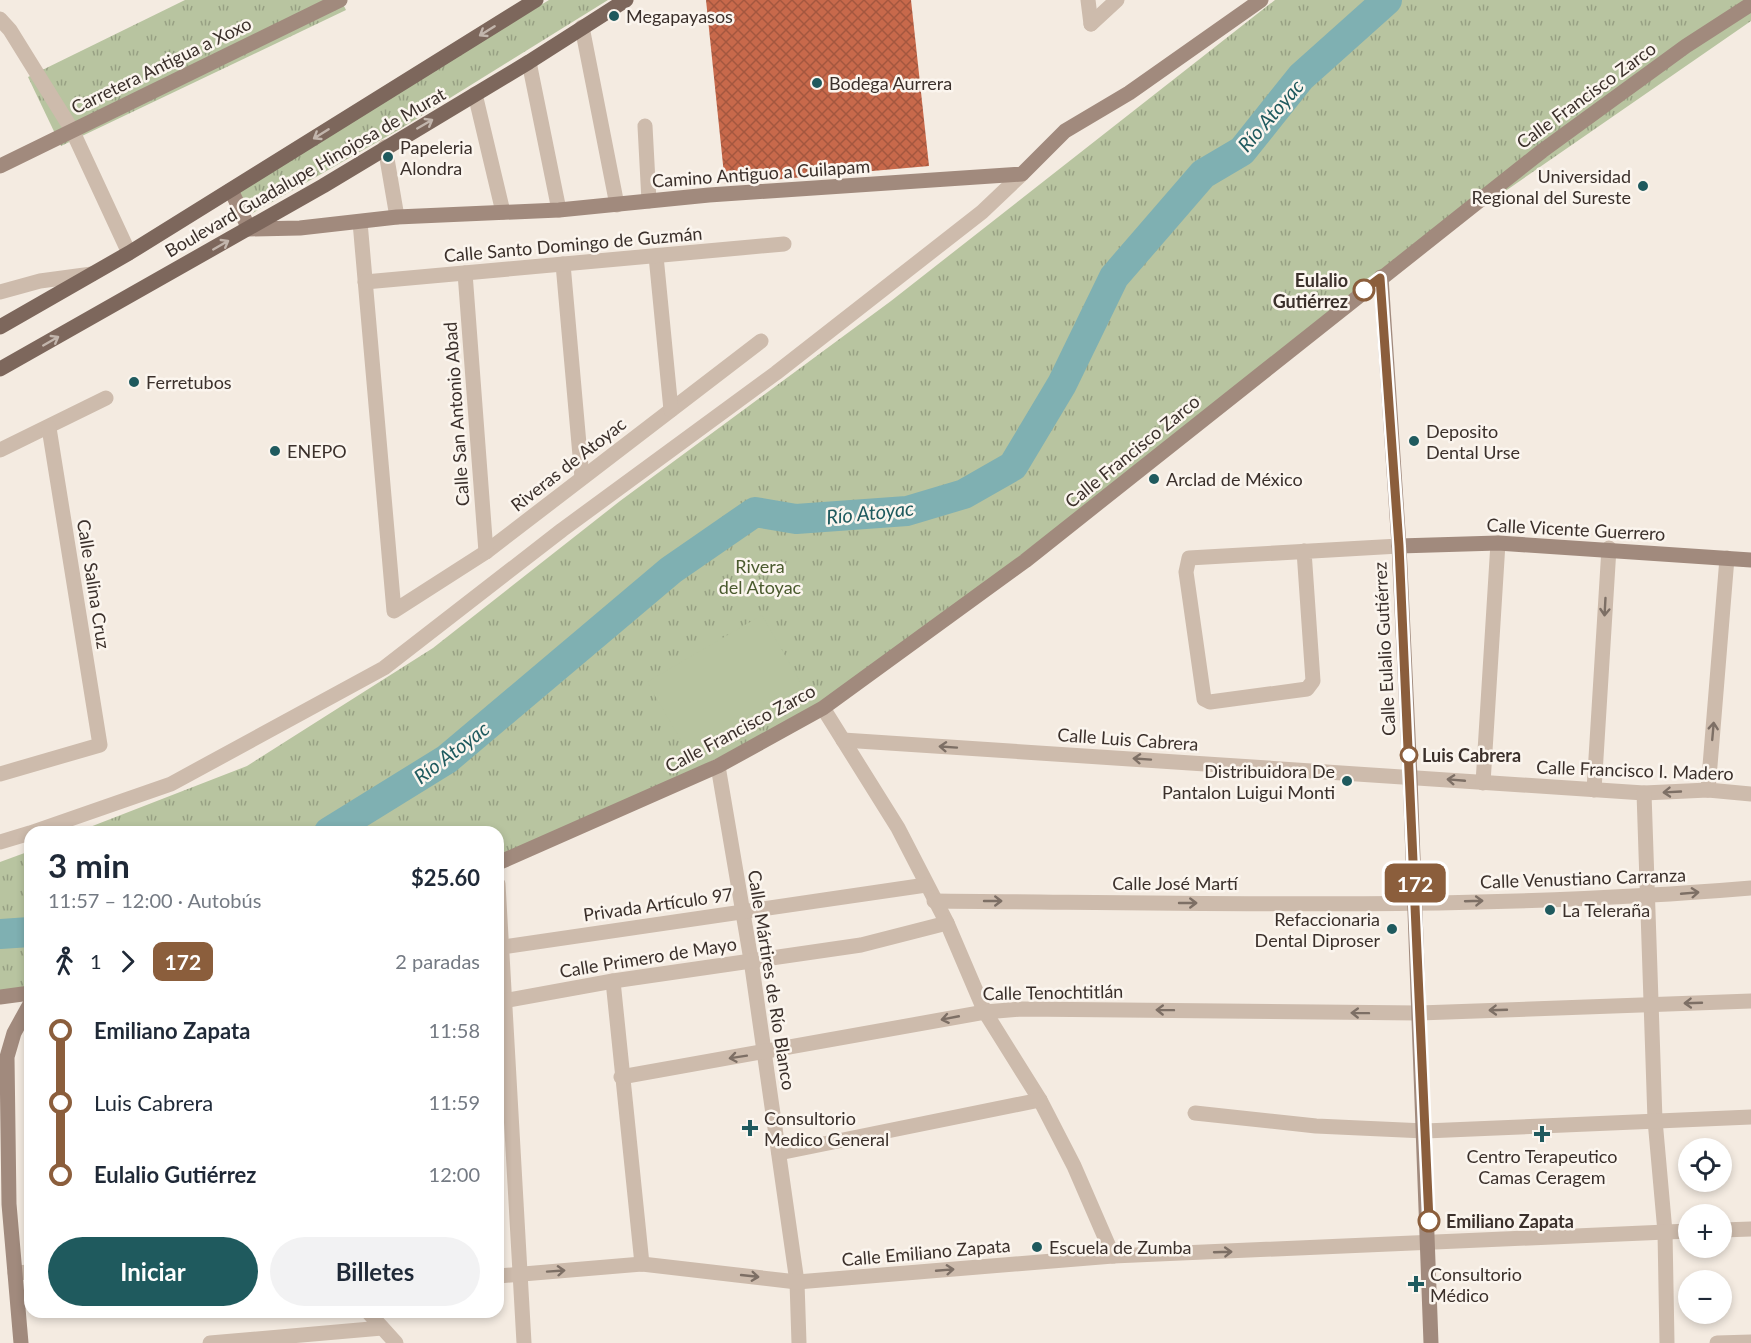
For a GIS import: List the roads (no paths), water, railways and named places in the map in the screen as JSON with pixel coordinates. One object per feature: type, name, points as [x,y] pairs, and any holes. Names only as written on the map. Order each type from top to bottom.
[{"type":"main road","name":"Boulevard Guadalupe Hinojosa de Murat","points":[[0,327],[129,253],[536,0]]},
{"type":"main road","name":"Boulevard Guadalupe Hinojosa de Murat","points":[[0,369],[249,229],[529,62],[626,0]]},
{"type":"street","name":"Carretera Antigua a Xoxo","points":[[0,166],[340,0]]},
{"type":"street","points":[[1088,0],[1091,24],[1117,0]]},
{"type":"street","points":[[51,826],[171,784],[384,668],[562,530],[776,374],[982,212],[1065,131],[1129,93],[1261,0]]},
{"type":"street","name":"Calle Francisco Zarco","points":[[504,860],[718,766],[824,708],[1025,561],[1542,151],[1686,46],[1751,4]]},
{"type":"street","points":[[582,27],[616,205]]},
{"type":"street","points":[[3,28],[72,130],[129,253]]},
{"type":"street","points":[[529,62],[559,210]]},
{"type":"street","points":[[475,94],[503,212]]},
{"type":"street","points":[[645,126],[649,201]]},
{"type":"street","points":[[385,147],[397,217]]},
{"type":"street","name":"Camino Antiguo a Cuilapam","points":[[249,229],[300,228],[397,217],[559,210],[649,201],[1022,174]]},
{"type":"street","points":[[231,190],[249,229]]},
{"type":"street","points":[[360,222],[365,282]]},
{"type":"street","name":"Calle Santo Domingo de Guzmán","points":[[365,282],[784,244]]},
{"type":"street","points":[[656,256],[671,410]]},
{"type":"street","points":[[563,264],[582,478]]},
{"type":"street","name":"Calle San Antonio Abad","points":[[465,273],[486,552]]},
{"type":"street","points":[[0,292],[40,281],[92,274]]},
{"type":"street","name":"Calle Eulalio Gutiérrez","points":[[1380,278],[1399,546],[1430,1243],[1431,1343]]},
{"type":"street","name":"Riveras de Atoyac","points":[[365,282],[394,611],[486,552],[761,341]]},
{"type":"street","points":[[0,450],[49,428],[106,398]]},
{"type":"street","name":"Calle Salina Cruz","points":[[0,774],[100,746],[49,428]]},
{"type":"street","points":[[1484,783],[1498,543]]},
{"type":"street","name":"Calle Vicente Guerrero","points":[[1399,546],[1498,543],[1609,548],[1751,560]]},
{"type":"street","points":[[1304,551],[1313,681],[1307,689],[1210,702],[1204,699],[1186,572],[1189,558],[1304,551],[1399,546]]},
{"type":"street","points":[[1594,790],[1609,548]]},
{"type":"street","points":[[1708,790],[1727,558]]},
{"type":"street","points":[[824,708],[898,828],[946,923],[985,1012],[1040,1100],[1074,1166],[1113,1256]]},
{"type":"street","name":"Calle Luis Cabrera","points":[[843,740],[1410,777]]},
{"type":"street","name":"Calle Mártires de Río Blanco","points":[[718,766],[751,960],[797,1282],[799,1343]]},
{"type":"street","name":"Calle Francisco I. Madero","points":[[1410,777],[1644,793],[1708,790],[1751,794]]},
{"type":"street","points":[[1644,793],[1653,1004],[1655,1120],[1665,1232],[1668,1343]]},
{"type":"street","points":[[0,842],[24,835]]},
{"type":"street","name":"Privada Artículo 97","points":[[504,947],[926,885]]},
{"type":"street","name":"Calle Venustiano Carranza","points":[[1416,904],[1647,897],[1751,888]]},
{"type":"street","name":"Calle José Martí","points":[[934,901],[1416,904]]},
{"type":"street","name":"Calle Primero de Mayo","points":[[504,1002],[613,981],[861,945],[946,923]]},
{"type":"street","points":[[613,981],[621,1077],[642,1264]]},
{"type":"street","points":[[0,997],[24,994]]},
{"type":"street","name":"Calle Tenochtitlán","points":[[621,1077],[985,1012],[1022,1009],[1419,1013],[1751,1001]]},
{"type":"street","points":[[21,1343],[23,1272],[9,1204],[7,1057],[14,1033],[24,1015]]},
{"type":"street","points":[[0,1042],[7,1057]]},
{"type":"street","points":[[504,1087],[505,1129],[521,1273],[524,1343]]},
{"type":"street","points":[[778,1153],[1040,1100]]},
{"type":"street","points":[[1195,1113],[1316,1126],[1425,1131],[1655,1120],[1751,1118]]},
{"type":"street","points":[[1732,1230],[1751,1229]]},
{"type":"street","name":"Calle Emiliano Zapata","points":[[504,1275],[642,1264],[797,1282],[1113,1256],[1678,1231]]},
{"type":"street","points":[[373,1318],[396,1343]]},
{"type":"street","points":[[210,1343],[382,1328]]},
{"type":"street","points":[[1717,1343],[1751,1342]]},
{"type":"waterway","name":"Río Atoyac","points":[[339,826],[447,759],[671,570],[755,512],[796,519],[907,511],[964,494],[1013,466],[1062,384],[1114,277],[1203,174],[1242,151],[1301,77],[1387,0]]},
{"type":"waterway","name":"Río Atoyac","points":[[0,934],[24,932]]},
{"type":"place","name":"Megapayasos","points":[[614,16]]},
{"type":"place","name":"Bodega Aurrera","points":[[817,83]]},
{"type":"place","name":"Papeleria Alondra","points":[[388,157]]},
{"type":"place","name":"Universidad Regional del Sureste","points":[[1643,186]]},
{"type":"place","name":"Eulalio Gutiérrez","points":[[1364,290]]},
{"type":"place","name":"Ferretubos","points":[[134,382]]},
{"type":"place","name":"Deposito Dental Urse","points":[[1414,441]]},
{"type":"place","name":"ENEPO","points":[[275,451]]},
{"type":"place","name":"Arclad de México","points":[[1154,479]]},
{"type":"place","name":"Luis Cabrera","points":[[1409,755]]},
{"type":"place","name":"Distribuidora De Pantalon Luigui Monti","points":[[1347,781]]},
{"type":"place","name":"La Teleraña","points":[[1550,910]]},
{"type":"place","name":"Refaccionaria Dental Diproser","points":[[1392,929]]},
{"type":"place","name":"Consultorio Medico General","points":[[750,1128]]},
{"type":"place","name":"Centro Terapeutico Camas Ceragem","points":[[1542,1134]]},
{"type":"place","name":"Emiliano Zapata","points":[[1429,1221]]},
{"type":"place","name":"Escuela de Zumba","points":[[1037,1247]]},
{"type":"place","name":"Consultorio Médico","points":[[1416,1284]]},
{"type":"park label","name":"Rivera del Atoyac","points":[[760,576]]}]
